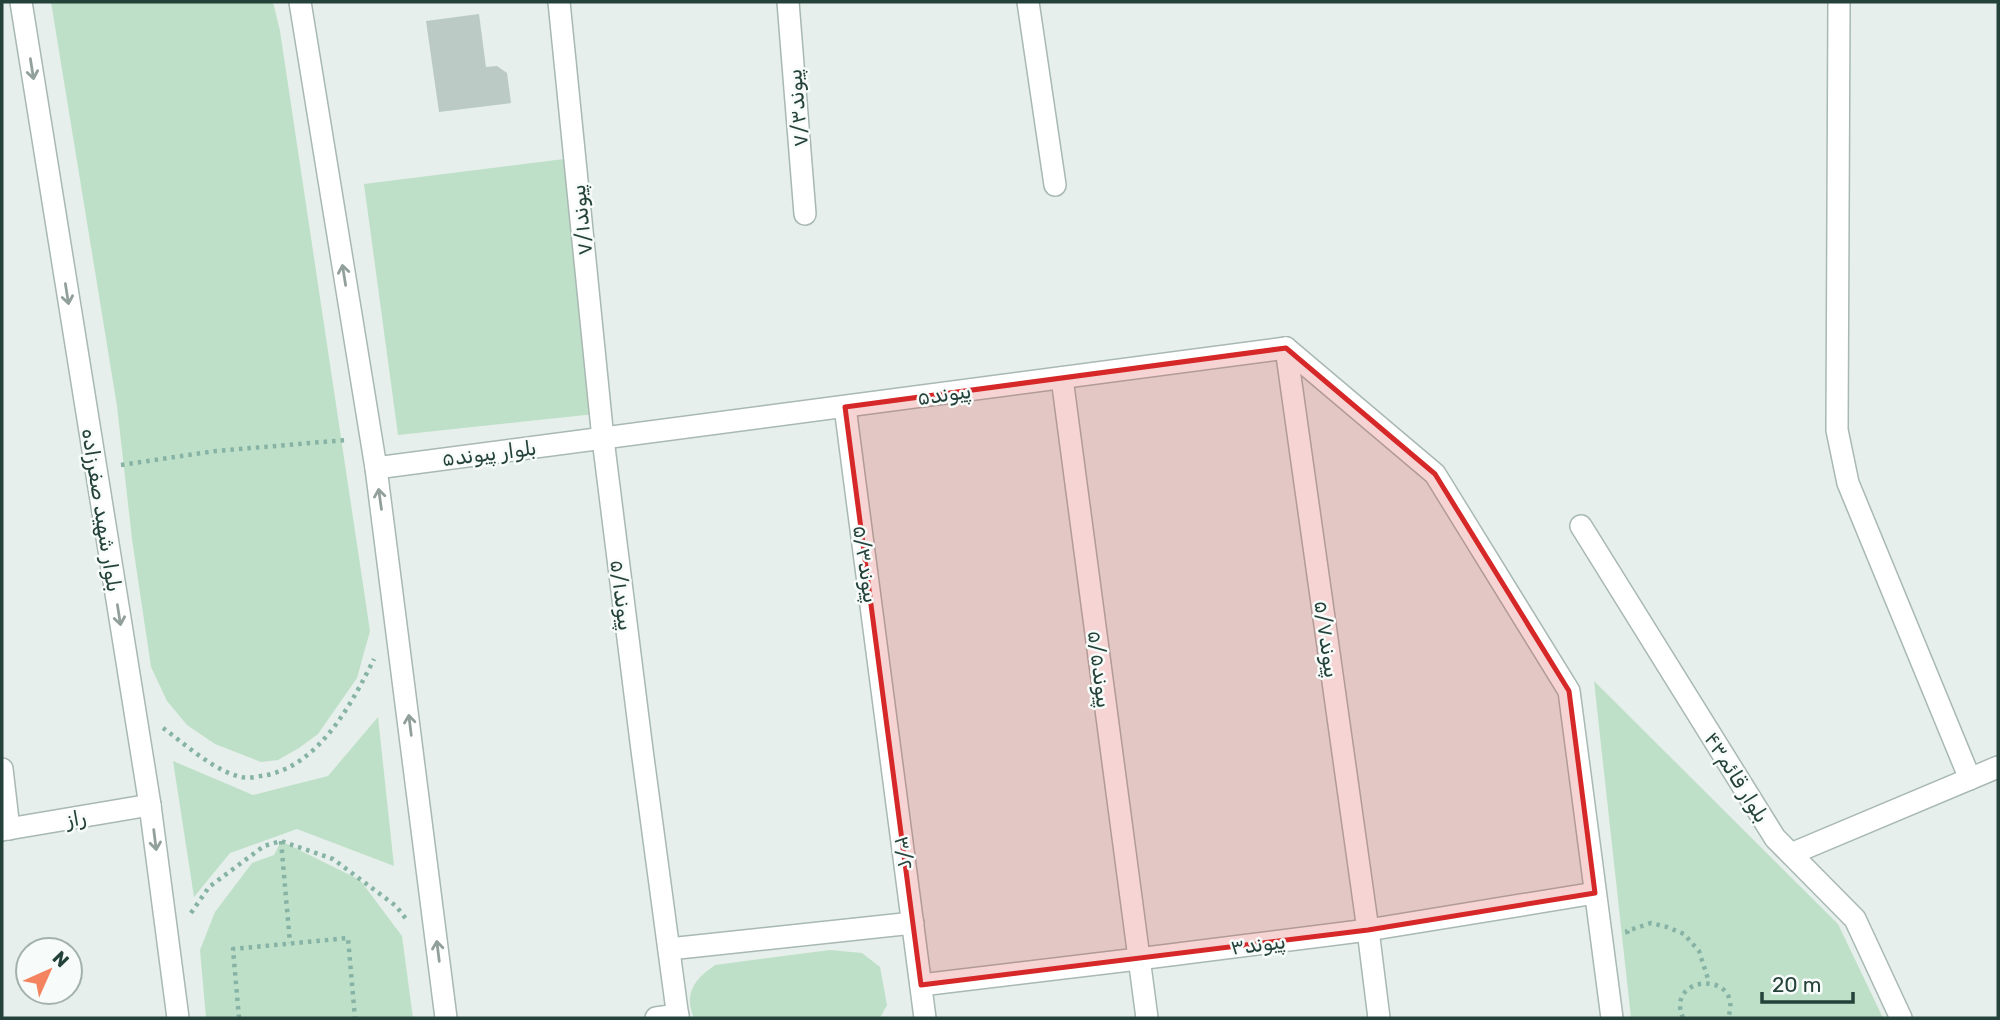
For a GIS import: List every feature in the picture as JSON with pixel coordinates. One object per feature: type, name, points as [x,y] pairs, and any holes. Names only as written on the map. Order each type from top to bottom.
[{"type":"street","name":"بلوار شهید صفرزاده","points":[[21,2],[150,805],[178,1018]]},
{"type":"street","points":[[300,2],[376,468],[446,1018]]},
{"type":"street","name":"پیوند۷/۱","points":[[559,2],[603,439]]},
{"type":"street","name":"پیوند۷/۳","points":[[788,2],[806,214]]},
{"type":"street","points":[[1028,2],[1055,185]]},
{"type":"street","points":[[1839,2],[1837,430],[1848,483],[1970,779]]},
{"type":"street","points":[[1286,348],[1435,474],[1569,691],[1612,1018]]},
{"type":"street","name":"پیوند۵","points":[[603,439],[1286,348]]},
{"type":"street","name":"پیوند۵/۷","points":[[1286,348],[1379,1018]]},
{"type":"street","name":"پیوند۵/۵","points":[[1062,378],[1147,1018]]},
{"type":"street","name":"پیوند۵/۳","points":[[845,407],[887,721]]},
{"type":"street","name":"بلوار پیوند۵","points":[[376,468],[603,439]]},
{"type":"street","name":"پیوند۵/۱","points":[[603,439],[678,1017]]},
{"type":"street","name":"بلوار قائم۴۳","points":[[1581,526],[1775,838],[1855,919],[1901,1018]]},
{"type":"street","name":"۳/۲","points":[[887,721],[925,1018]]},
{"type":"street","points":[[1791,854],[1998,767]]},
{"type":"street","points":[[2,769],[5,830]]},
{"type":"street","name":"راز","points":[[5,830],[150,805]]},
{"type":"street","name":"پیوند۳","points":[[921,985],[1368,930],[1595,893]]},
{"type":"street","points":[[669,949],[913,923]]},
{"type":"street","points":[[656,1018],[678,1017]]},
{"type":"path","points":[[94,465],[123,465],[216,451],[370,435]]},
{"type":"path","points":[[153,720],[197,754],[226,772],[243,778],[274,773],[313,752],[351,704],[396,619]]},
{"type":"path","points":[[281,841],[290,943]]},
{"type":"path","points":[[168,947],[208,887],[264,846],[281,841],[333,859],[396,906],[413,928]]},
{"type":"path","points":[[1627,931],[1651,923],[1684,934],[1699,951],[1709,982]]},
{"type":"path","points":[[239,1018],[233,949],[348,937],[355,1018]]},
{"type":"path","points":[[1683,1018],[1680,1005],[1687,991],[1693,985],[1709,982],[1717,985],[1729,998],[1728,1018]]},
{"type":"highlighted area","points":[[1286,348],[1435,474],[1569,691],[1595,893],[1368,930],[921,985],[845,407]]},
{"type":"green space","points":[[51,2],[273,2],[280,31],[370,631],[357,678],[318,734],[278,760],[261,762],[215,744],[187,725],[167,701],[151,667],[132,539],[117,406]]},
{"type":"green space","points":[[564,159],[595,414],[398,435],[364,184]]},
{"type":"green space","points":[[1594,681],[1838,924],[1883,1018],[1631,1018]]},
{"type":"green space","points":[[378,717],[394,866],[297,829],[230,853],[194,897],[173,761],[253,795],[328,776]]},
{"type":"green space","points":[[281,841],[360,880],[402,936],[413,1018],[206,1018],[200,950],[215,912],[252,863],[274,855]]},
{"type":"green space","points":[[830,950],[862,953],[880,967],[887,1005],[880,1018],[694,1018],[690,1001],[693,987],[715,965]]},
{"type":"building","points":[[479,14],[486,67],[497,66],[507,73],[511,103],[439,112],[426,21]]}]
